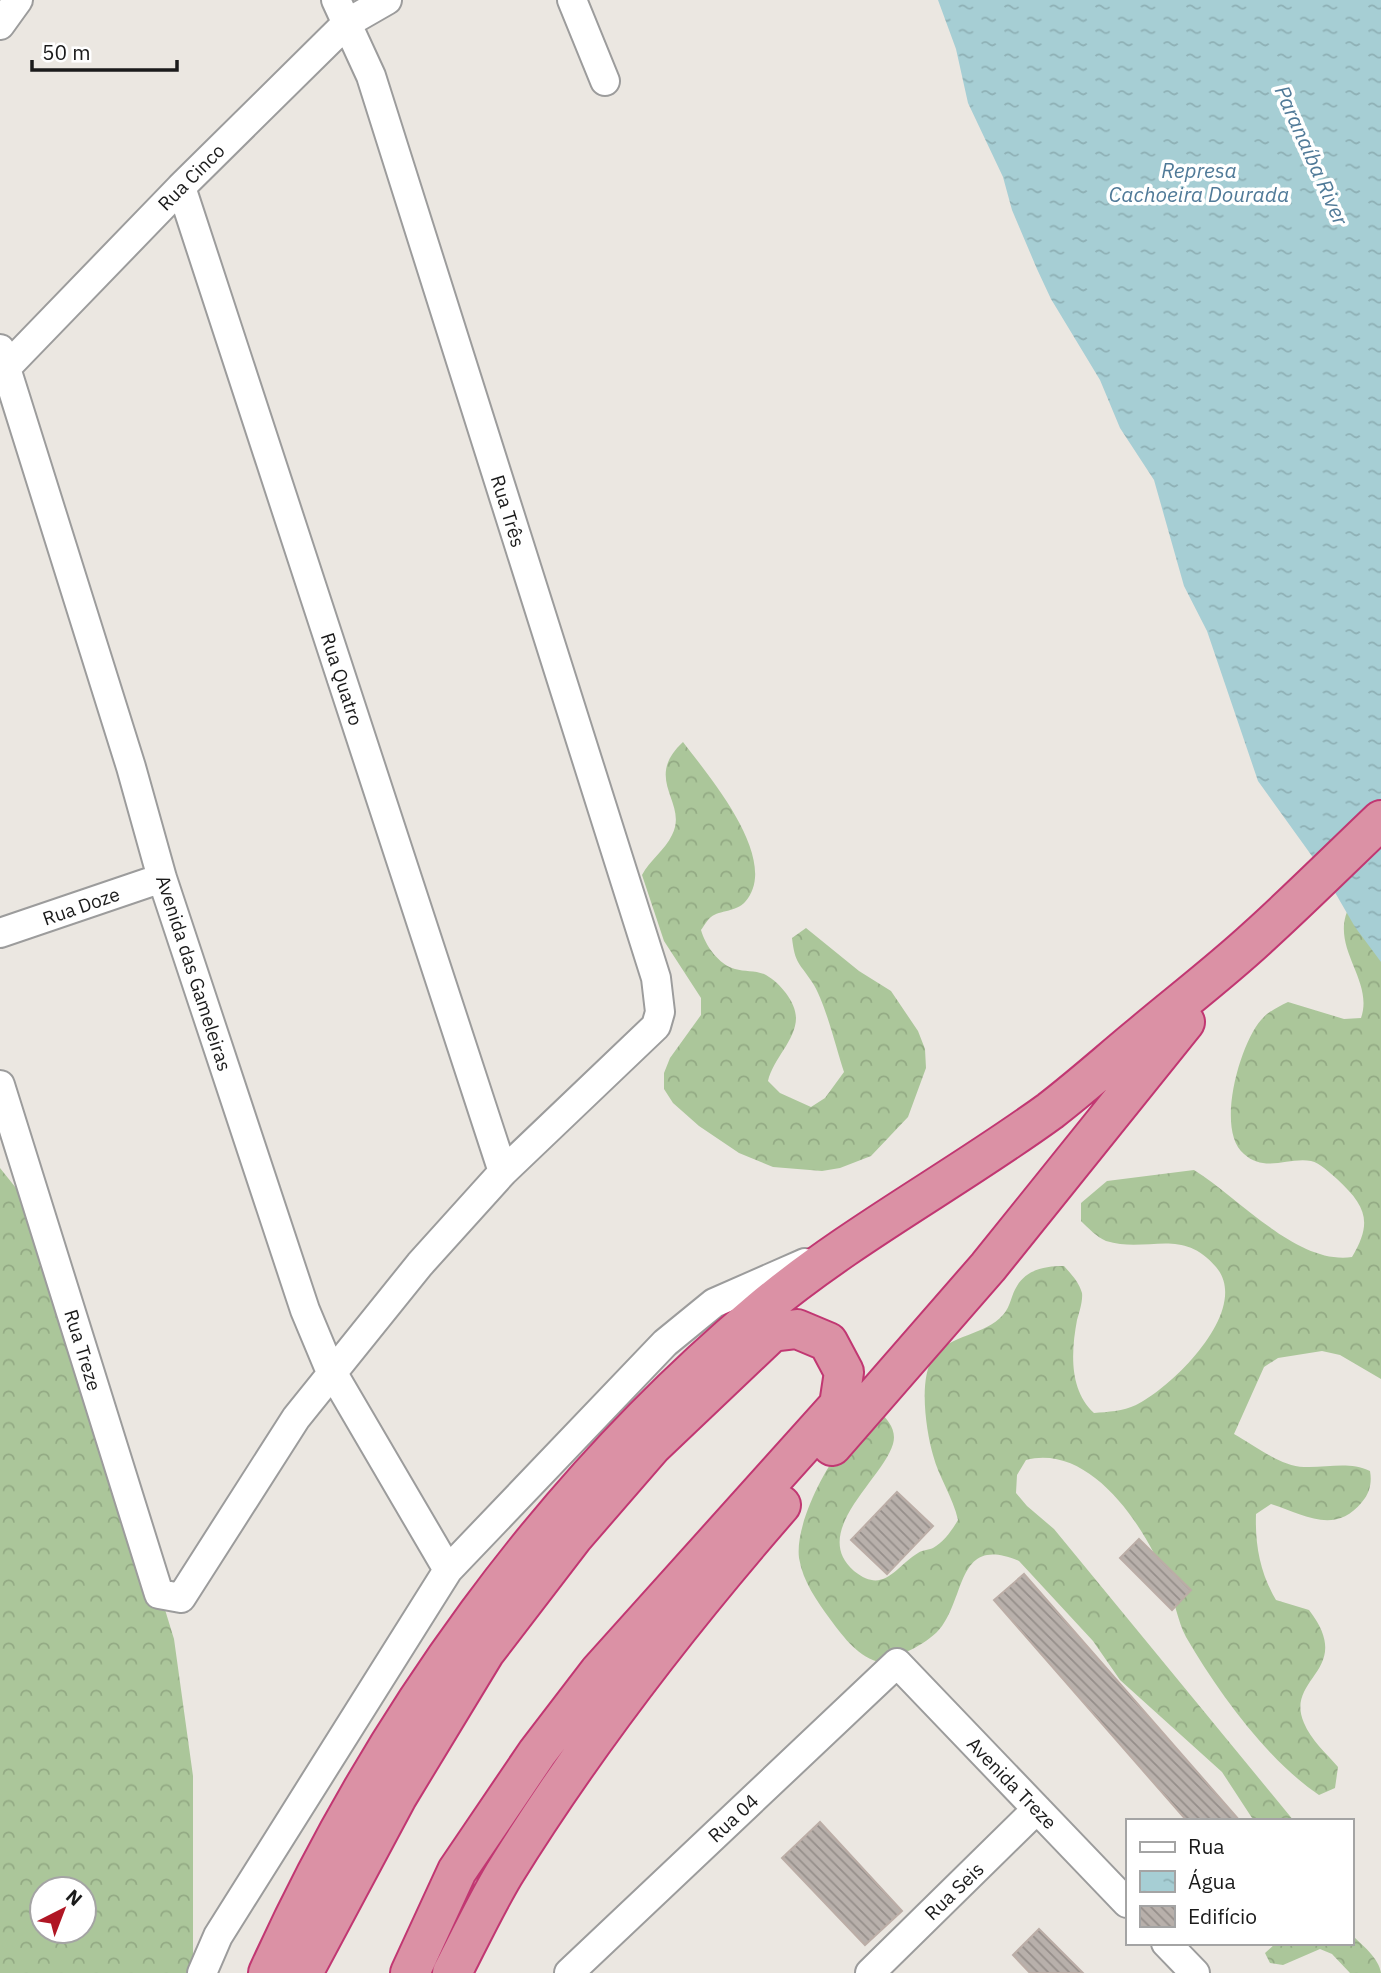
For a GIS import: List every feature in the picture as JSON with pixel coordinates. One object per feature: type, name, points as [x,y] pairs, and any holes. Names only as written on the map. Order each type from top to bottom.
[{"type":"highway","points":[[268,1973],[298,1906],[399,1730],[531,1543],[606,1456],[666,1395],[762,1309],[843,1247],[917,1202],[1052,1109],[1255,940],[1381,820]]},
{"type":"highway","points":[[452,1973],[502,1877],[564,1781],[660,1649],[988,1267],[1138,1077],[1255,940]]},
{"type":"highway","points":[[303,1973],[397,1797],[485,1652],[573,1536],[652,1446],[772,1332],[797,1329],[828,1342],[844,1372],[839,1405],[617,1651],[537,1753],[457,1871],[410,1973]]},
{"type":"street","points":[[0,25],[18,0]]},
{"type":"street","name":"Rua Cinco","points":[[3,358],[181,187],[342,12],[387,0]]},
{"type":"street","points":[[572,0],[605,81]]},
{"type":"street","name":"Rua Três","points":[[342,12],[371,76],[656,978],[660,1012],[656,1026],[503,1172]]},
{"type":"street","name":"Rua Quatro","points":[[181,187],[503,1172]]},
{"type":"street","name":"Avenida das Gameleiras","points":[[3,358],[131,767],[162,878],[305,1310],[333,1374],[448,1570]]},
{"type":"street","name":"Rua Doze","points":[[0,933],[162,878]]},
{"type":"street","name":"Rua Treze","points":[[0,1085],[159,1594],[180,1598],[296,1418],[333,1374]]},
{"type":"street","points":[[333,1374],[420,1264],[503,1172]]},
{"type":"street","points":[[202,1973],[218,1936],[448,1570],[675,1335],[714,1303],[843,1247]]},
{"type":"street","name":"Avenida Treze","points":[[897,1663],[1126,1902]]},
{"type":"street","name":"Rua 04","points":[[584,1968],[897,1663]]},
{"type":"street","name":"Rua Seis","points":[[870,1973],[1037,1809]]},
{"type":"green space","points":[[683,742],[737,819],[748,842],[754,864],[754,885],[745,902],[737,908],[711,917],[701,930],[703,936],[713,954],[729,967],[762,973],[771,978],[786,993],[795,1012],[792,1034],[768,1081],[780,1093],[811,1107],[825,1098],[844,1072],[817,990],[795,953],[792,938],[806,928],[859,971],[891,991],[918,1031],[925,1049],[926,1068],[908,1117],[871,1156],[840,1168],[822,1171],[773,1167],[739,1153],[699,1126],[673,1103],[664,1089],[664,1073],[670,1058],[701,1015],[701,998],[664,941],[642,875],[672,835],[676,823],[666,768],[671,756]]},
{"type":"green space","points":[[1352,902],[1381,920],[1381,1379],[1340,1355],[1322,1351],[1278,1358],[1264,1367],[1234,1434],[1277,1459],[1295,1466],[1346,1466],[1370,1471],[1370,1487],[1365,1499],[1352,1512],[1341,1518],[1319,1520],[1271,1504],[1256,1514],[1260,1558],[1266,1580],[1276,1600],[1309,1610],[1321,1630],[1325,1647],[1323,1660],[1303,1695],[1300,1707],[1304,1723],[1311,1735],[1338,1767],[1335,1788],[1319,1795],[1300,1780],[1263,1744],[1228,1702],[1186,1637],[1167,1582],[1146,1539],[1114,1495],[1094,1477],[1073,1465],[1050,1458],[1026,1460],[1017,1475],[1016,1493],[1054,1529],[1292,1819],[1253,1819],[1222,1772],[1120,1680],[1093,1641],[1019,1561],[999,1555],[985,1556],[974,1561],[961,1584],[950,1613],[937,1632],[915,1648],[882,1663],[853,1646],[825,1612],[804,1575],[799,1558],[799,1545],[812,1498],[828,1468],[844,1445],[879,1411],[893,1430],[893,1444],[887,1458],[844,1523],[840,1540],[842,1556],[854,1571],[864,1578],[881,1580],[920,1552],[933,1548],[947,1536],[958,1520],[930,1444],[925,1404],[929,1366],[941,1349],[996,1322],[1008,1308],[1021,1280],[1032,1272],[1064,1266],[1081,1289],[1082,1300],[1074,1345],[1074,1370],[1080,1393],[1094,1413],[1121,1410],[1136,1405],[1152,1396],[1187,1364],[1216,1324],[1224,1304],[1224,1284],[1216,1267],[1190,1247],[1177,1244],[1121,1244],[1106,1241],[1093,1232],[1081,1221],[1081,1203],[1107,1181],[1194,1170],[1289,1240],[1310,1251],[1331,1257],[1352,1257],[1363,1234],[1364,1224],[1360,1206],[1347,1189],[1325,1168],[1311,1161],[1268,1164],[1252,1160],[1236,1142],[1231,1126],[1234,1087],[1245,1048],[1261,1020],[1270,1012],[1288,1002],[1344,1019],[1361,1018],[1364,1003],[1362,989],[1347,947],[1345,918]]},
{"type":"green space","points":[[0,1168],[48,1228],[174,1639],[193,1776],[193,1973],[0,1973]]},
{"type":"green space","points":[[1353,1936],[1374,1957],[1381,1973],[1350,1973],[1332,1954],[1320,1949],[1283,1965],[1270,1963],[1265,1953],[1274,1945],[1353,1945]]},
{"type":"water","name":"Represa Cachoeira Dourada","points":[[938,0],[1381,0],[1381,962],[1355,927],[1322,870],[1258,781],[1207,631],[1184,586],[1154,480],[1120,428],[1100,380],[1051,299],[1037,269],[1012,210],[1003,177],[968,103],[956,49]]},
{"type":"building","points":[[897,1492],[933,1526],[887,1574],[851,1540]]},
{"type":"building","points":[[1139,1539],[1191,1590],[1172,1610],[1120,1558]]},
{"type":"building","points":[[1024,1574],[1238,1819],[1185,1819],[994,1600]]},
{"type":"building","points":[[820,1822],[902,1911],[865,1945],[782,1858]]},
{"type":"building","points":[[1039,1929],[1083,1973],[1030,1973],[1013,1955]]},
{"type":"water label","name":"Paranaíba River","points":[[1312,155]]}]
